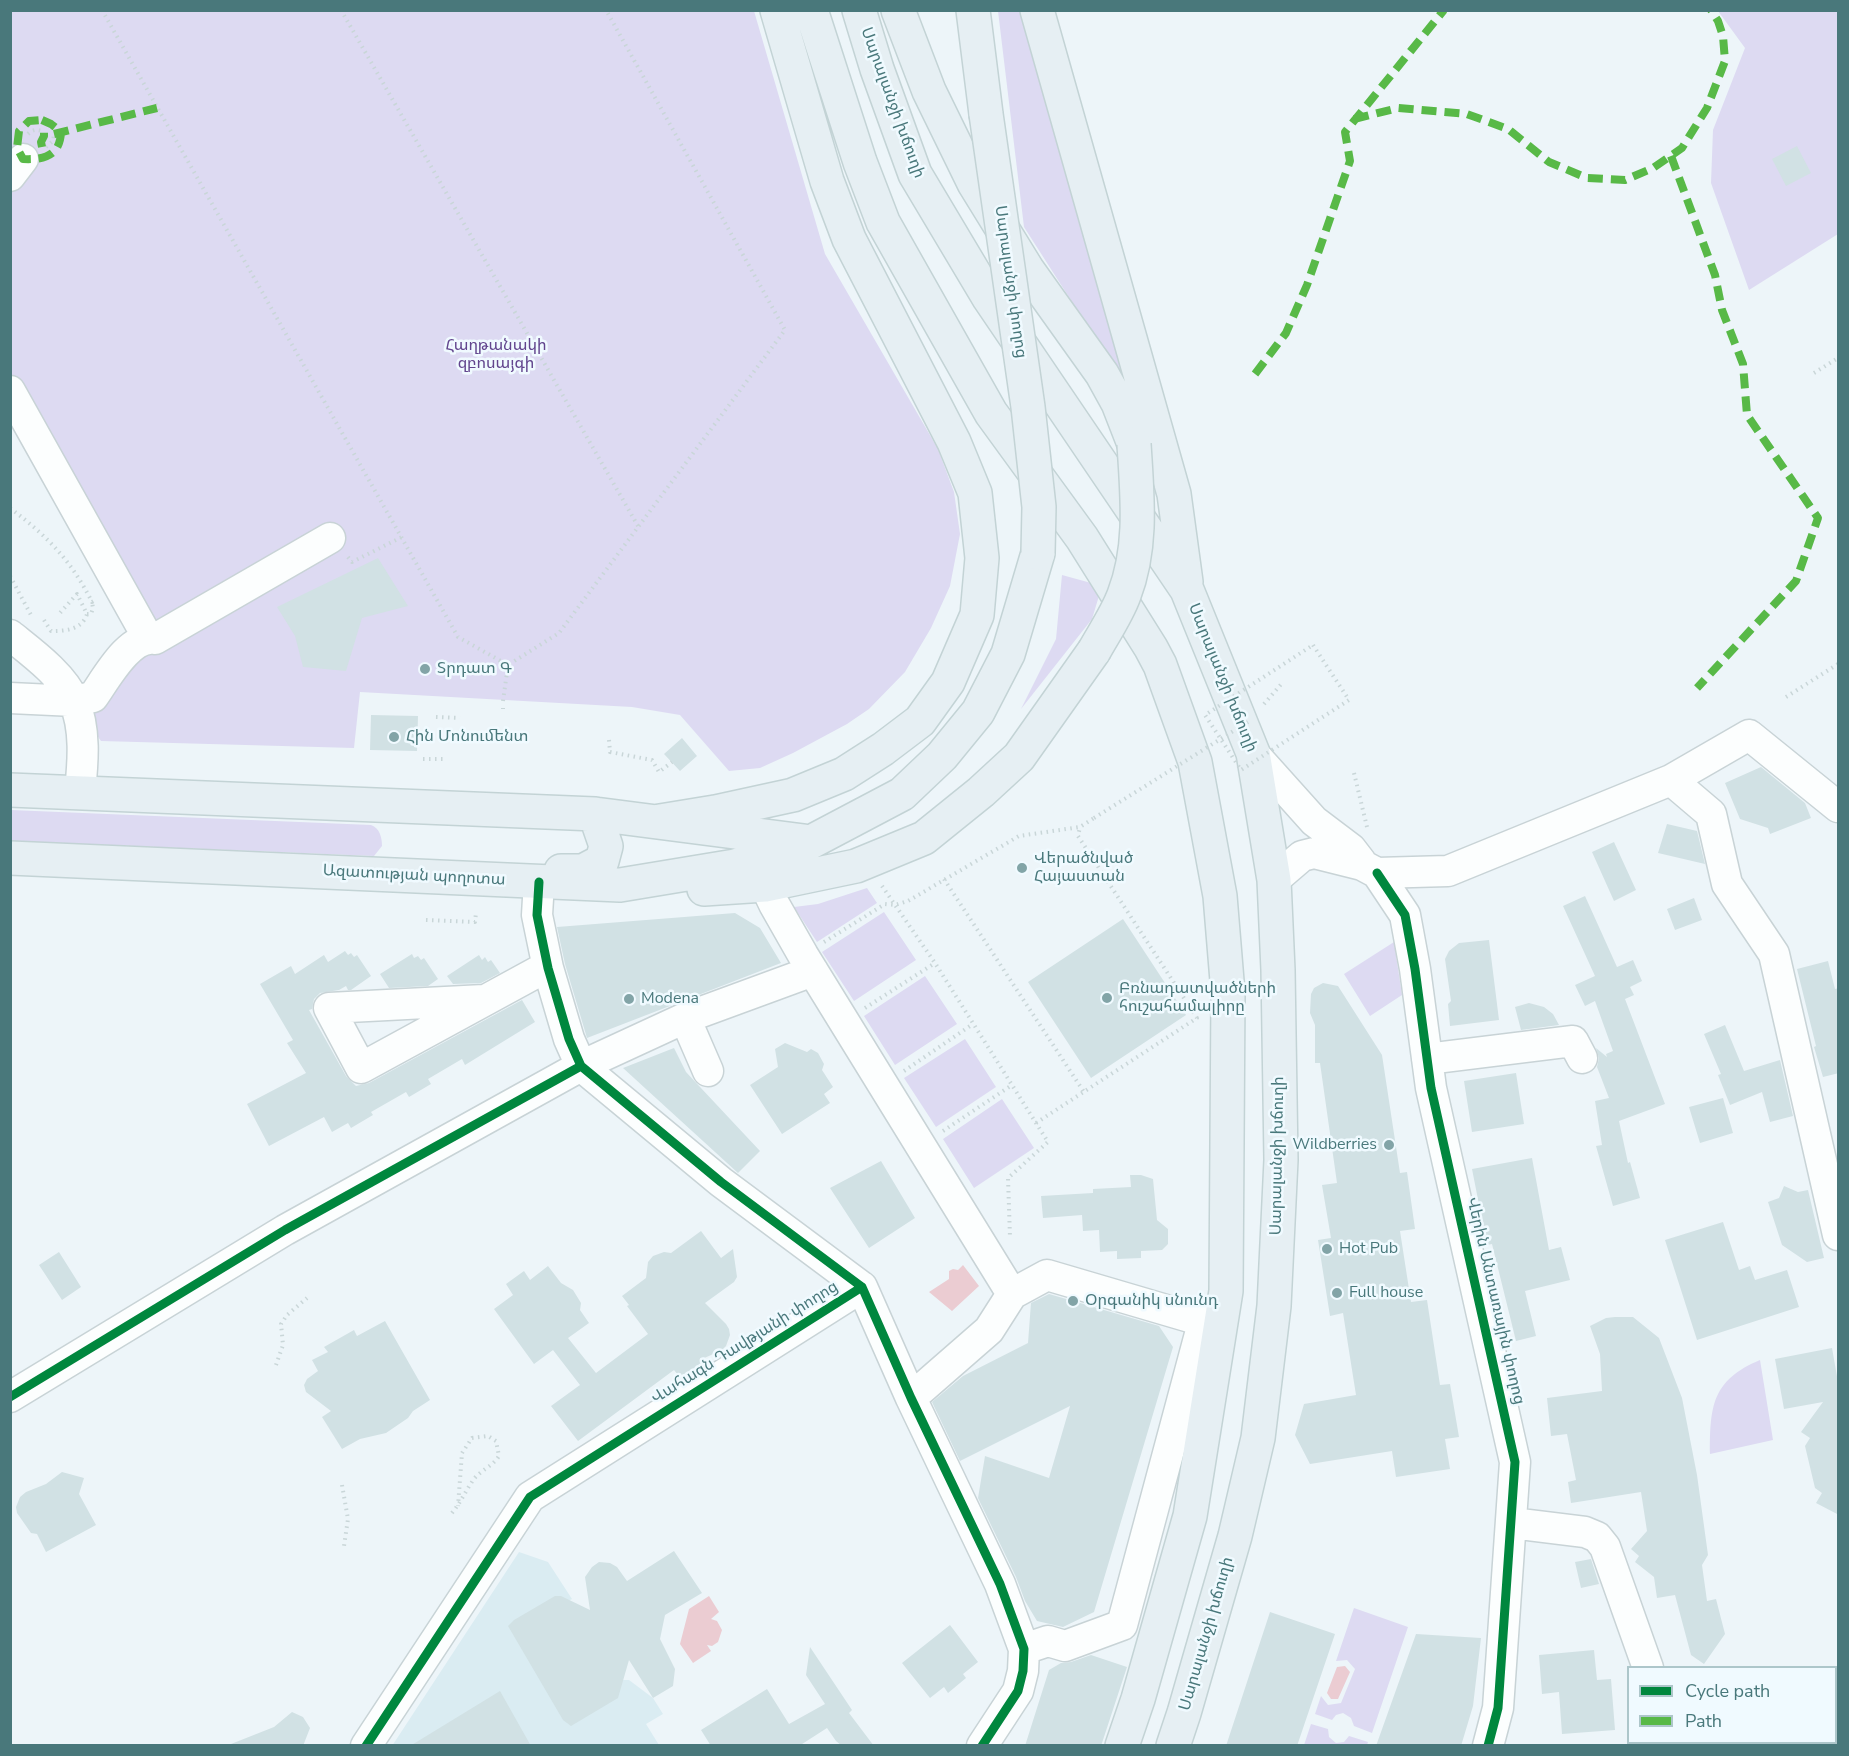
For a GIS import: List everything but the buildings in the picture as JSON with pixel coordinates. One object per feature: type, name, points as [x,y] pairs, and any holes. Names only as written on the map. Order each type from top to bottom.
[{"type":"main road","points":[[660,821],[793,795],[844,774],[883,749],[920,721],[948,682],[977,615],[982,558],[975,493],[954,442],[849,239],[827,181],[777,10]]},
{"type":"main road","points":[[812,10],[860,162],[883,222],[991,413],[1082,538],[1160,665],[1195,762],[1216,865],[1228,993],[1226,1291],[1190,1516],[1138,1699],[1122,1746]]},
{"type":"main road","name":"Սարալանջի խճուղի","points":[[859,10],[877,69],[915,174],[989,298],[1187,590],[1253,753],[1274,880],[1278,970],[1281,1160],[1274,1306],[1258,1438],[1235,1536],[1173,1746]]},
{"type":"main road","points":[[620,885],[711,890],[765,885],[856,866],[924,838],[981,792],[1019,757],[1094,651],[1124,595],[1134,559],[1139,522],[1134,444],[1118,403],[1102,374],[1027,269],[974,183],[929,91],[898,10]]},
{"type":"main road","name":"Սարալանջի փողոց","points":[[973,10],[1028,406],[1039,507],[1038,553]]},
{"type":"main road","points":[[1037,10],[1174,494],[1187,590]]},
{"type":"main road","name":"Ազատության պողոտա","points":[[10,858],[620,885],[735,867],[812,842],[902,794],[942,756],[978,712],[1008,654],[1038,553]]},
{"type":"main road","points":[[10,790],[596,814],[812,842]]},
{"type":"main road","points":[[453,878],[477,869],[583,871],[602,861],[606,846],[596,814]]},
{"type":"main road","points":[[1138,1699],[1184,1713]]},
{"type":"street","points":[[10,391],[148,638]]},
{"type":"street","points":[[10,698],[74,701],[93,697],[129,648],[148,638],[154,639],[330,538]]},
{"type":"street","points":[[23,628],[74,701],[80,721],[82,742],[80,792]]},
{"type":"street","points":[[1274,880],[1302,856],[1314,854],[1370,869],[1448,871],[1671,780],[1749,735],[1836,807]]},
{"type":"street","name":"Վերին Անտառային փողոց","points":[[1253,753],[1314,821],[1351,849],[1370,869],[1405,915],[1415,969],[1431,1088],[1515,1462],[1498,1708],[1488,1746]]},
{"type":"street","points":[[1671,780],[1711,814],[1727,885],[1773,954],[1839,1235]]},
{"type":"street","points":[[539,882],[537,915],[548,968],[569,1039],[581,1066],[721,1182],[862,1287]]},
{"type":"street","points":[[765,885],[808,963],[1012,1294]]},
{"type":"street","points":[[10,1397],[285,1230],[581,1066],[808,963]]},
{"type":"street","points":[[484,1000],[548,968]]},
{"type":"street","points":[[685,1018],[708,1071]]},
{"type":"street","points":[[1427,1059],[1573,1041],[1582,1058]]},
{"type":"street","points":[[911,1398],[989,1330],[1012,1294],[1047,1275],[1200,1320],[1203,1323],[1122,1625],[1065,1646],[1048,1641],[1024,1649]]},
{"type":"street","name":"Վահագն Դավթյանի փողոց","points":[[366,1746],[530,1497],[862,1287],[911,1398],[1000,1584],[1024,1649],[1023,1671],[1018,1691],[982,1746]]},
{"type":"street","points":[[1512,1523],[1585,1532],[1597,1537],[1605,1547],[1647,1666]]},
{"type":"path","points":[[102,10],[458,637],[508,665]]},
{"type":"path","points":[[341,10],[638,526]]},
{"type":"path","points":[[508,665],[559,633],[785,330],[606,10]]},
{"type":"path","points":[[25,161],[51,145],[54,134]]},
{"type":"path","points":[[1814,374],[1839,358]]},
{"type":"path","points":[[330,538],[338,542],[352,562],[402,537]]},
{"type":"path","points":[[10,576],[23,628]]},
{"type":"path","points":[[58,614],[77,594],[87,614]]},
{"type":"path","points":[[44,620],[51,631],[67,631],[79,625],[87,614],[91,614],[92,602]]},
{"type":"path","points":[[1312,645],[1349,700],[1241,770],[1220,739],[1205,715],[1312,645]]},
{"type":"path","points":[[1786,697],[1839,664]]},
{"type":"path","points":[[503,702],[508,665]]},
{"type":"path","points":[[808,963],[885,904],[895,905],[908,901],[1020,836],[1080,827],[1251,720],[1283,682]]},
{"type":"path","points":[[436,717],[460,718]]},
{"type":"path","points":[[609,740],[610,752],[652,760],[659,772],[672,762]]},
{"type":"path","points":[[423,759],[444,759]]},
{"type":"path","points":[[1354,773],[1369,835]]},
{"type":"path","points":[[1036,1123],[1197,1018],[1078,836],[1080,827]]},
{"type":"path","points":[[944,879],[1084,1092]]},
{"type":"path","points":[[880,883],[935,963],[1048,1142],[1008,1178],[1011,1247]]},
{"type":"path","points":[[426,920],[476,922],[476,913]]},
{"type":"path","points":[[844,1022],[935,963]]},
{"type":"path","points":[[884,1085],[973,1024]]},
{"type":"path","points":[[921,1146],[1012,1085]]},
{"type":"path","points":[[276,1365],[282,1345],[281,1324],[287,1315],[307,1298]]},
{"type":"path","points":[[452,1513],[458,1506],[473,1480],[485,1468],[496,1462],[499,1456],[496,1441],[488,1436],[472,1438],[462,1453],[458,1506]]},
{"type":"path","points":[[342,1485],[348,1519],[344,1546]]},
{"type":"shaded area","points":[[963,1265],[979,1286],[952,1311],[929,1292],[949,1279],[949,1271],[958,1270]]},
{"type":"shaded area","points":[[519,1552],[548,1562],[572,1599],[568,1601],[618,1680],[629,1680],[653,1698],[663,1714],[646,1724],[659,1745],[392,1746]]},
{"type":"shaded area","points":[[709,1596],[719,1612],[711,1619],[717,1621],[722,1630],[718,1642],[712,1646],[707,1645],[711,1651],[693,1663],[680,1644],[689,1609]]},
{"type":"shaded area","points":[[1345,1666],[1350,1672],[1338,1699],[1331,1699],[1327,1693],[1337,1667]]},
{"type":"green space","name":"Հաղթանակի զբոսայգի","points":[[10,11],[754,11],[825,254],[938,449],[954,492],[960,534],[950,586],[931,628],[905,672],[869,709],[847,724],[760,768],[729,771],[680,715],[632,707],[360,692],[354,748],[101,741],[89,724],[130,625],[11,376]]},
{"type":"green space","points":[[998,11],[1025,11],[1133,382],[1129,398],[1113,366],[1024,227]]},
{"type":"green space","points":[[1718,11],[1838,11],[1838,234],[1749,290],[1711,183],[1713,130],[1745,48]]},
{"type":"green space","points":[[1062,575],[1102,586],[1092,619],[1021,709],[1056,639]]},
{"type":"green space","points":[[11,810],[371,825],[378,831],[382,846],[374,856],[11,841]]},
{"type":"green space","points":[[867,888],[877,903],[817,942],[794,907],[818,904]]},
{"type":"green space","points":[[884,912],[916,960],[854,1001],[822,952]]},
{"type":"green space","points":[[1394,942],[1402,995],[1370,1016],[1344,974]]},
{"type":"green space","points":[[925,976],[957,1024],[895,1065],[864,1016]]},
{"type":"green space","points":[[965,1039],[996,1087],[936,1127],[904,1078]]},
{"type":"green space","points":[[1002,1099],[1034,1148],[974,1188],[943,1139]]},
{"type":"green space","points":[[1760,1360],[1773,1440],[1710,1454],[1711,1422],[1717,1397],[1732,1376]]},
{"type":"green space","points":[[1354,1608],[1408,1627],[1372,1733],[1354,1726],[1351,1718],[1343,1713],[1336,1715],[1332,1720],[1315,1714],[1321,1696],[1328,1705],[1341,1703],[1355,1669],[1347,1660],[1336,1661]]},
{"type":"green space","points":[[1311,1724],[1328,1729],[1329,1737],[1336,1743],[1344,1742],[1349,1736],[1368,1742],[1367,1745],[1304,1745]]},
{"type":"marked path","points":[[1255,374],[1286,333],[1307,285],[1350,161],[1345,132],[1444,10]]},
{"type":"marked path","points":[[1354,119],[1398,108],[1467,114],[1508,129],[1549,162],[1587,178],[1625,180],[1653,168],[1682,148],[1707,108],[1725,61],[1723,36],[1711,10]]},
{"type":"marked path","points":[[54,134],[157,108]]},
{"type":"marked path","points":[[42,120],[61,132],[58,146],[50,155],[38,159],[23,159],[17,148],[19,131],[29,121],[42,120]]},
{"type":"marked path","points":[[42,147],[44,132]]},
{"type":"marked path","points":[[1671,156],[1715,275],[1722,310],[1743,364],[1747,415],[1818,518],[1796,581],[1697,688]]},
{"type":"cycle path","points":[[1377,873],[1405,915],[1415,969],[1431,1088],[1515,1462],[1498,1708],[1488,1746]]},
{"type":"cycle path","points":[[539,882],[537,915],[548,968],[569,1039],[581,1066],[721,1182],[862,1287],[911,1398],[1000,1584],[1024,1649],[1023,1671],[1018,1691],[982,1746]]},
{"type":"cycle path","points":[[10,1397],[285,1230],[581,1066]]},
{"type":"cycle path","points":[[366,1746],[530,1497],[862,1287]]},
{"type":"place","name":"Տրդատ Գ","points":[[425,669]]},
{"type":"place","name":"Հին Մոնումենտ","points":[[394,737]]},
{"type":"place","name":"Վերածնված Հայաստան","points":[[1022,868]]},
{"type":"place","name":"Բռնադատվածների հուշահամալիրը","points":[[1107,998]]},
{"type":"place","name":"Modena","points":[[629,999]]},
{"type":"place","name":"Wildberries","points":[[1389,1145]]},
{"type":"place","name":"Hot Pub","points":[[1327,1249]]},
{"type":"place","name":"Full house","points":[[1337,1293]]},
{"type":"place","name":"Օրգանիկ սնունդ","points":[[1073,1301]]}]
